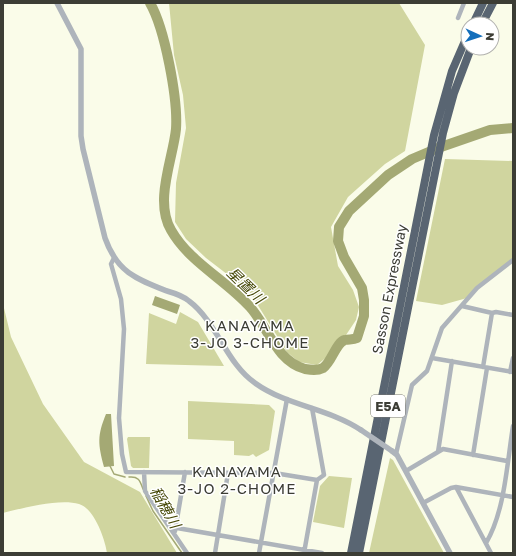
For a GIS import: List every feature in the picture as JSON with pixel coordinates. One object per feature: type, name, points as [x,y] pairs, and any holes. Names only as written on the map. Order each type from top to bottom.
[{"type":"highway","points":[[477,16],[483,3]]},
{"type":"highway","points":[[486,16],[493,3]]},
{"type":"highway","name":"Sasson Expressway","points":[[351,553],[407,263],[434,135],[452,71],[460,52]]},
{"type":"highway","name":"Sasson Expressway","points":[[359,553],[442,133],[462,68],[467,56]]},
{"type":"street","points":[[57,3],[81,48],[81,130],[83,149],[105,238],[114,258],[130,275],[188,300],[203,314],[237,364],[254,383],[275,395],[344,419],[394,452],[406,471],[450,553]]},
{"type":"street","points":[[458,18],[464,3]]},
{"type":"street","points":[[114,258],[111,264],[121,299],[124,329],[119,418],[122,454],[126,472],[274,473],[317,480]]},
{"type":"street","points":[[394,452],[412,385],[427,371],[442,328],[478,288],[512,263]]},
{"type":"street","points":[[462,306],[492,313],[496,312],[513,315]]},
{"type":"street","points":[[473,455],[492,313]]},
{"type":"street","points":[[432,358],[512,372],[513,358]]},
{"type":"street","points":[[438,452],[452,361]]},
{"type":"street","points":[[259,553],[287,399]]},
{"type":"street","points":[[304,551],[317,480],[324,475],[312,408]]},
{"type":"street","points":[[486,543],[500,509],[513,426]]},
{"type":"street","points":[[406,471],[443,450],[507,461]]},
{"type":"street","points":[[144,472],[145,491],[186,553]]},
{"type":"street","points":[[173,534],[177,528],[185,472]]},
{"type":"street","points":[[215,553],[228,473]]},
{"type":"street","points":[[423,503],[451,488],[456,487],[513,497]]},
{"type":"street","points":[[456,487],[491,553]]},
{"type":"street","points":[[177,528],[322,553]]},
{"type":"shaded area","points":[[169,3],[399,3],[425,45],[405,151],[385,164],[348,197],[331,227],[338,266],[353,290],[359,307],[356,320],[346,335],[335,343],[328,356],[317,365],[299,362],[287,352],[249,291],[206,258],[186,239],[175,222],[176,183],[186,128],[183,95],[174,55]]},
{"type":"shaded area","points":[[445,159],[513,161],[513,258],[479,285],[467,298],[442,305],[416,301]]},
{"type":"shaded area","points":[[155,296],[180,305],[177,314],[152,305]]},
{"type":"shaded area","points":[[3,304],[11,337],[43,404],[84,462],[140,492],[177,553],[107,553],[104,540],[94,518],[84,507],[71,502],[31,506],[3,513]]},
{"type":"shaded area","points":[[180,312],[198,322],[224,366],[146,364],[149,313],[176,324]]},
{"type":"shaded area","points":[[188,401],[269,405],[275,411],[269,450],[256,457],[253,454],[249,456],[234,455],[234,441],[188,439]]},
{"type":"shaded area","points":[[106,414],[111,414],[114,466],[104,467],[99,440]]},
{"type":"shaded area","points":[[128,437],[150,437],[149,468],[133,468],[131,466],[127,439]]},
{"type":"shaded area","points":[[390,458],[393,460],[444,553],[369,553]]},
{"type":"shaded area","points":[[329,476],[352,478],[344,528],[313,522],[320,486]]},
{"type":"waterway","name":"星置川","points":[[150,3],[161,29],[173,83],[175,100],[176,129],[164,193],[166,219],[171,230],[188,252],[250,307],[273,342],[287,359],[295,365],[305,369],[316,370],[323,368],[339,344],[345,340],[357,338],[364,316],[362,288],[344,257],[338,241],[339,227],[349,211],[388,175],[412,159],[438,148],[490,130],[513,128]]},
{"type":"waterway","name":"稲穂川","points":[[110,466],[114,474],[125,477]]},
{"type":"waterway","name":"稲穂川","points":[[129,477],[137,478],[143,489]]},
{"type":"waterway","name":"稲穂川","points":[[146,496],[153,511],[182,553]]},
{"type":"district","name":"KANAYAMA 3-JO 3-CHOME","points":[[250,334]]},
{"type":"district","name":"KANAYAMA 3-JO 2-CHOME","points":[[237,480]]}]
